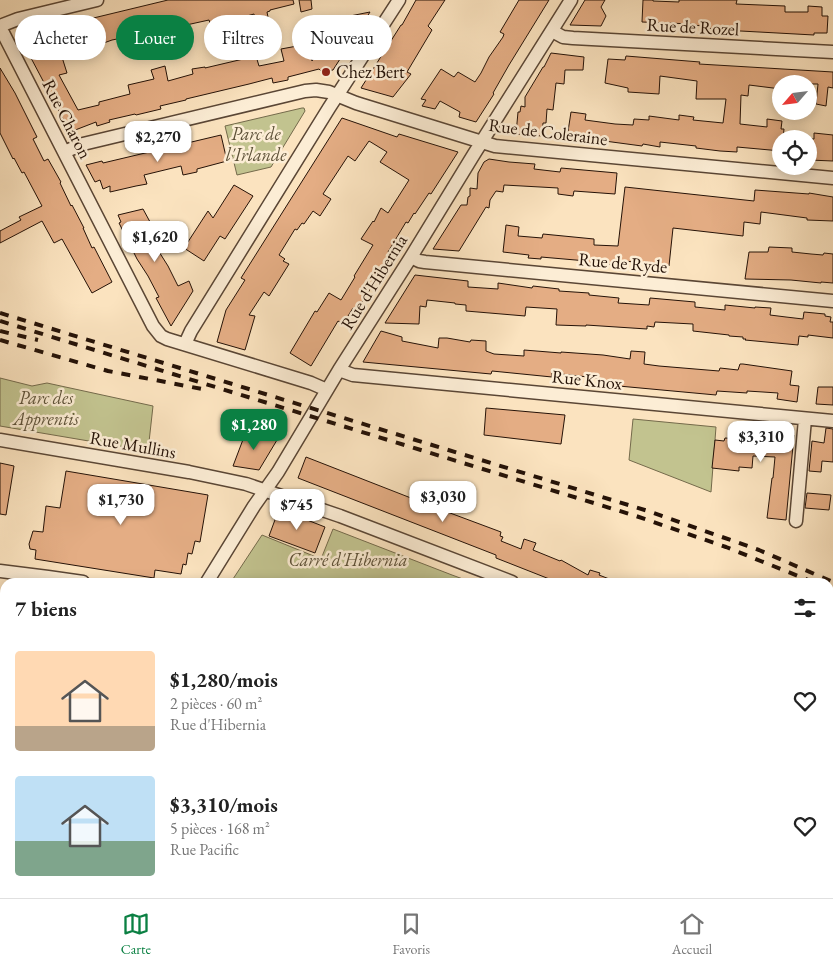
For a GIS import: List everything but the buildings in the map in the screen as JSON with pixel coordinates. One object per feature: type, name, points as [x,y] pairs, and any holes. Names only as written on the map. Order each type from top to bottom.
[{"type":"street","points":[[0,27],[18,19],[97,0]]},
{"type":"street","points":[[327,390],[311,383],[186,344],[191,331],[337,95],[399,0]]},
{"type":"street","name":"Rue d'Hibernia","points":[[209,578],[254,506],[278,472],[339,370],[571,0]]},
{"type":"street","name":"Rue Charon","points":[[0,27],[155,329],[162,336],[186,344]]},
{"type":"street","name":"Rue de Rozel","points":[[552,31],[562,37],[573,38],[833,52]]},
{"type":"street","name":"Rue de Coleraine","points":[[64,152],[83,144],[305,91],[316,90],[329,92],[356,103],[495,146],[833,178]]},
{"type":"street","name":"Rue de Ryde","points":[[411,256],[425,262],[833,301]]},
{"type":"street","name":"Rue Knox","points":[[339,370],[358,375],[833,421]]},
{"type":"street","points":[[796,521],[805,419]]},
{"type":"street","name":"Rue Mullins","points":[[3,441],[189,472],[246,484],[340,516],[502,578]]},
{"type":"street","points":[[0,571],[28,578]]},
{"type":"green space","name":"Parc de l'Irlande","points":[[302,108],[305,111],[271,167],[237,175],[225,126]]},
{"type":"green space","name":"Parc des Apprentis","points":[[0,378],[32,386],[47,383],[153,406],[148,451],[0,426]]},
{"type":"green space","points":[[633,419],[716,427],[711,492],[629,460]]},
{"type":"green space","name":"Carré d'Hibernia","points":[[333,529],[461,578],[234,578],[262,535],[321,559]]},
{"type":"railway","points":[[0,313],[648,511],[759,550],[824,578]]},
{"type":"railway","points":[[0,321],[636,516],[726,547],[803,578]]},
{"type":"railway","points":[[0,331],[38,340]]},
{"type":"railway","points":[[0,340],[108,371],[202,389]]},
{"type":"place","name":"Chez Bert","points":[[326,72]]}]
